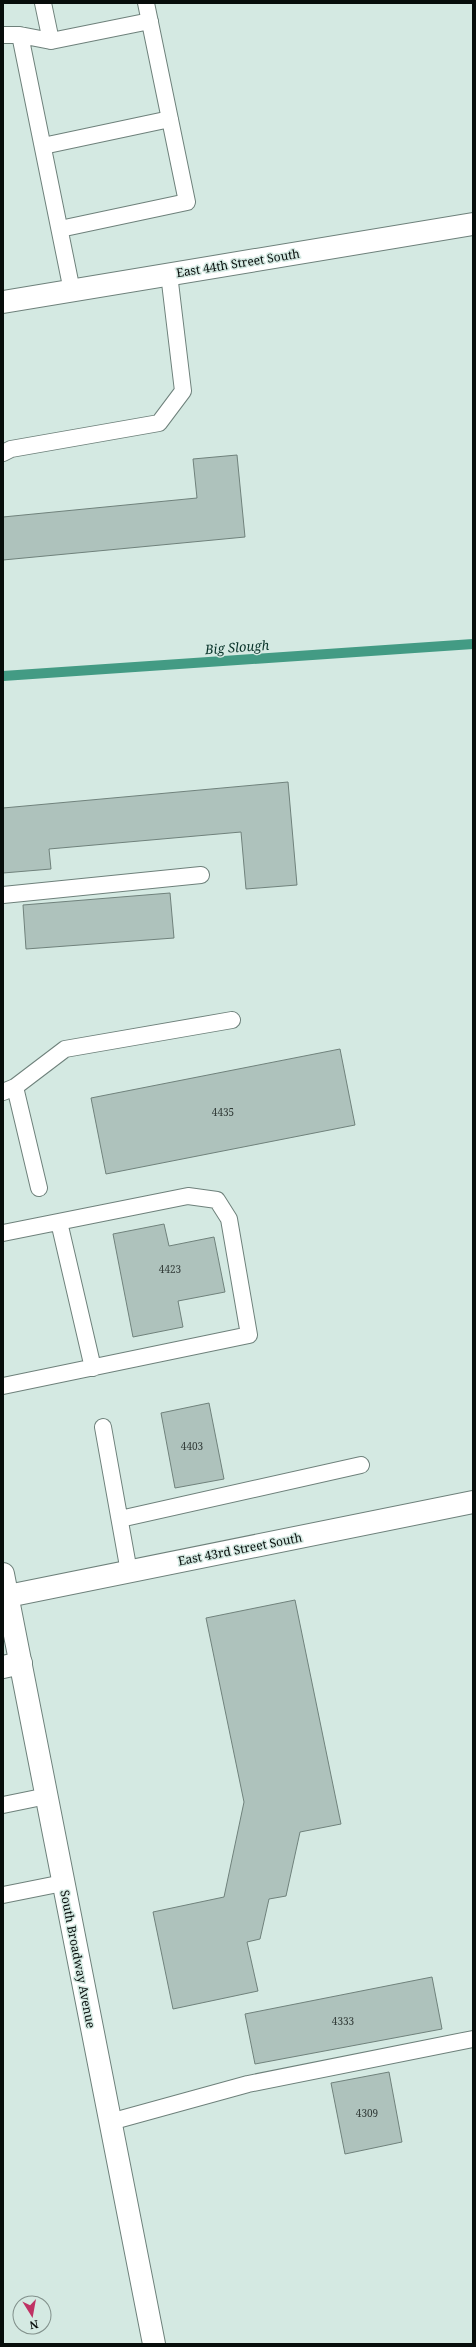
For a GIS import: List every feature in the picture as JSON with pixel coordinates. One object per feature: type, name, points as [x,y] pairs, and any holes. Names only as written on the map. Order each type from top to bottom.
[{"type":"street","name":"East 44th Street South","points":[[3,302],[473,224]]},
{"type":"street","name":"East 43rd Street South","points":[[8,1596],[473,1502]]},
{"type":"street","name":"South Broadway Avenue","points":[[3,1574],[8,1596],[12,1665],[47,1796],[154,2344]]},
{"type":"lane","points":[[43,3],[51,41]]},
{"type":"lane","points":[[60,229],[187,202],[146,3]]},
{"type":"lane","points":[[3,35],[20,35],[51,41],[150,20]]},
{"type":"lane","points":[[20,35],[72,291]]},
{"type":"lane","points":[[43,146],[170,119]]},
{"type":"lane","points":[[6,450],[158,423],[183,391],[169,274]]},
{"type":"lane","points":[[3,895],[201,875]]},
{"type":"lane","points":[[39,1188],[9,1089],[65,1048],[232,1020]]},
{"type":"lane","points":[[3,1233],[188,1196],[217,1200],[229,1219],[250,1335],[3,1386]]},
{"type":"lane","points":[[60,1222],[93,1368]]},
{"type":"lane","points":[[103,1427],[129,1572]]},
{"type":"lane","points":[[120,1519],[361,1465]]},
{"type":"lane","points":[[3,1806],[47,1796]]},
{"type":"lane","points":[[3,1895],[63,1883]]},
{"type":"lane","points":[[110,2122],[248,2084],[473,2039]]},
{"type":"building","points":[[237,455],[245,537],[3,560],[3,517],[197,498],[193,459]]},
{"type":"building","points":[[288,782],[297,885],[246,889],[241,832],[49,849],[51,869],[3,873],[3,808]]},
{"type":"building","points":[[170,893],[174,938],[26,949],[23,905]]},
{"type":"building","points":[[340,1049],[355,1125],[106,1174],[91,1098]]},
{"type":"building","points":[[164,1224],[169,1246],[214,1237],[225,1292],[178,1301],[183,1327],[133,1337],[113,1234]]},
{"type":"building","points":[[209,1403],[224,1479],[175,1488],[161,1413]]},
{"type":"building","points":[[295,1600],[341,1824],[300,1832],[286,1896],[269,1899],[260,1939],[247,1942],[258,1991],[173,2009],[153,1912],[224,1897],[244,1802],[206,1618]]},
{"type":"building","points":[[432,1977],[442,2029],[255,2064],[245,2014]]},
{"type":"building","points":[[389,2072],[402,2142],[345,2154],[331,2083]]},
{"type":"waterway","name":"Big Slough","points":[[3,676],[473,644]]}]
